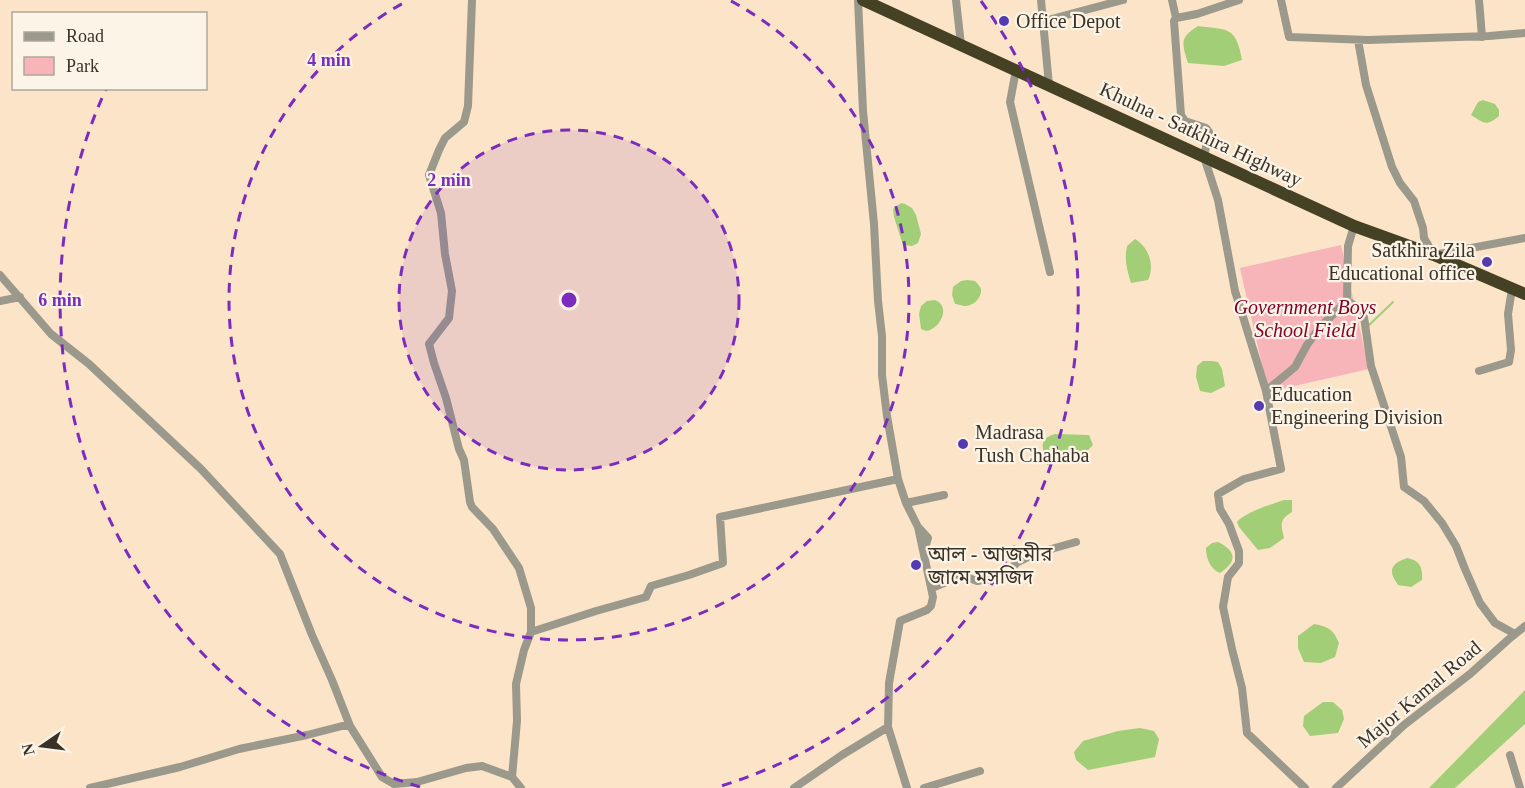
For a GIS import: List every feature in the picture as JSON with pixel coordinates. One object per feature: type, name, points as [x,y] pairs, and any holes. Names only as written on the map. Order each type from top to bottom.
[{"type":"highway","name":"Khulna - Satkhira Highway","points":[[863,0],[1354,226],[1434,255],[1525,294]]},
{"type":"street","points":[[472,0],[468,106],[464,122],[445,138],[429,175],[441,213],[444,254],[452,291],[449,318],[429,344],[464,460],[470,502],[493,529],[519,568],[531,608],[531,632],[516,684],[517,721],[512,777]]},
{"type":"street","points":[[858,0],[863,111],[887,416],[898,479],[906,503],[918,527],[933,597],[931,606],[900,621],[889,683],[888,727],[907,788]]},
{"type":"street","points":[[956,0],[961,45]]},
{"type":"street","points":[[1041,0],[1049,85]]},
{"type":"street","points":[[1044,21],[1123,0]]},
{"type":"street","points":[[1172,0],[1176,18],[1174,21],[1181,115],[1185,121],[1206,128],[1209,132],[1204,157],[1218,201],[1235,291],[1266,391],[1281,469],[1244,479],[1218,494],[1220,509],[1229,524],[1239,551],[1239,563],[1228,577],[1223,608],[1242,688],[1247,733],[1305,788]]},
{"type":"street","points":[[1176,18],[1197,14],[1239,0]]},
{"type":"street","points":[[1281,0],[1288,37],[1358,40],[1482,37],[1525,33]]},
{"type":"street","points":[[1479,0],[1482,37]]},
{"type":"street","points":[[1358,40],[1366,85],[1392,167],[1400,183],[1414,201],[1424,238],[1434,255],[1525,238]]},
{"type":"street","points":[[1016,70],[1010,102],[1050,272]]},
{"type":"street","points":[[1266,391],[1295,367],[1320,327],[1347,301],[1348,246],[1354,226]]},
{"type":"street","points":[[0,275],[51,334],[89,364],[201,469],[280,554],[350,726],[382,777],[385,788]]},
{"type":"street","points":[[1479,371],[1509,362],[1511,350],[1508,314],[1512,289]]},
{"type":"street","points":[[0,301],[20,297]]},
{"type":"street","points":[[1347,301],[1363,310],[1371,366],[1401,457],[1404,487],[1424,501],[1442,523],[1456,546],[1480,603],[1495,623],[1515,634]]},
{"type":"street","points":[[531,632],[646,597],[651,586],[723,563],[720,517],[898,479]]},
{"type":"street","points":[[906,503],[944,495]]},
{"type":"street","points":[[932,588],[964,576],[977,581],[999,578],[1018,562],[1037,553],[1076,542]]},
{"type":"street","name":"Major Kamal Road","points":[[1336,788],[1404,725],[1470,674],[1525,626]]},
{"type":"street","points":[[90,788],[180,767],[239,749],[350,726]]},
{"type":"street","points":[[794,788],[842,754],[888,727]]},
{"type":"street","points":[[1510,755],[1520,788]]},
{"type":"street","points":[[382,777],[394,784],[417,782],[466,768],[482,766],[512,777],[521,788]]},
{"type":"street","points":[[924,788],[980,771]]},
{"type":"green space","name":"Government Boys School Field","points":[[1341,245],[1369,369],[1268,392],[1240,268]]},
{"type":"shaded area","points":[[1198,26],[1217,28],[1233,35],[1240,49],[1242,60],[1224,66],[1188,63],[1184,50],[1185,38]]},
{"type":"shaded area","points":[[1483,100],[1495,104],[1499,110],[1499,116],[1488,123],[1471,115],[1478,102]]},
{"type":"shaded area","points":[[901,203],[912,208],[921,234],[918,243],[912,246],[903,245],[894,217],[893,209]]},
{"type":"shaded area","points":[[1135,239],[1147,252],[1151,269],[1148,280],[1131,283],[1126,265],[1126,251],[1127,246]]},
{"type":"shaded area","points":[[967,280],[975,281],[981,289],[980,295],[971,305],[955,304],[952,295],[953,287]]},
{"type":"shaded area","points":[[935,300],[940,303],[943,315],[934,328],[926,331],[921,329],[919,314],[921,306],[927,301]]},
{"type":"shaded area","points":[[1203,361],[1218,362],[1222,369],[1225,386],[1211,393],[1200,391],[1196,377],[1197,366]]},
{"type":"shaded area","points":[[1055,434],[1089,435],[1093,445],[1078,457],[1047,465],[1043,450],[1044,442],[1049,436]]},
{"type":"shaded area","points":[[1284,500],[1292,500],[1292,512],[1285,517],[1282,523],[1284,538],[1270,548],[1258,550],[1237,522],[1253,512]]},
{"type":"shaded area","points":[[1218,542],[1228,549],[1232,556],[1230,564],[1220,573],[1211,566],[1206,552],[1206,548],[1212,543]]},
{"type":"shaded area","points":[[1407,558],[1418,563],[1422,572],[1422,580],[1411,587],[1398,585],[1392,572],[1394,565]]},
{"type":"shaded area","points":[[1314,624],[1330,629],[1339,643],[1335,657],[1321,663],[1304,662],[1298,648],[1298,636]]},
{"type":"shaded area","points":[[1525,690],[1525,724],[1455,788],[1429,788]]},
{"type":"shaded area","points":[[1323,702],[1333,702],[1342,710],[1344,719],[1338,733],[1310,736],[1303,726],[1304,716]]},
{"type":"shaded area","points":[[1140,728],[1154,731],[1159,739],[1155,757],[1088,770],[1076,760],[1074,752],[1083,741],[1118,731]]},
{"type":"waterway","points":[[1367,327],[1393,302]]},
{"type":"place","name":"Office Depot","points":[[1004,21]]},
{"type":"place","name":"Satkhira Zila Educational office","points":[[1487,262]]},
{"type":"place","name":"Education Engineering Division","points":[[1259,406]]},
{"type":"place","name":"Madrasa Tush Chahaba","points":[[963,444]]},
{"type":"place","name":"আল - আজমীর জামে মসজিদ","points":[[916,565]]}]
